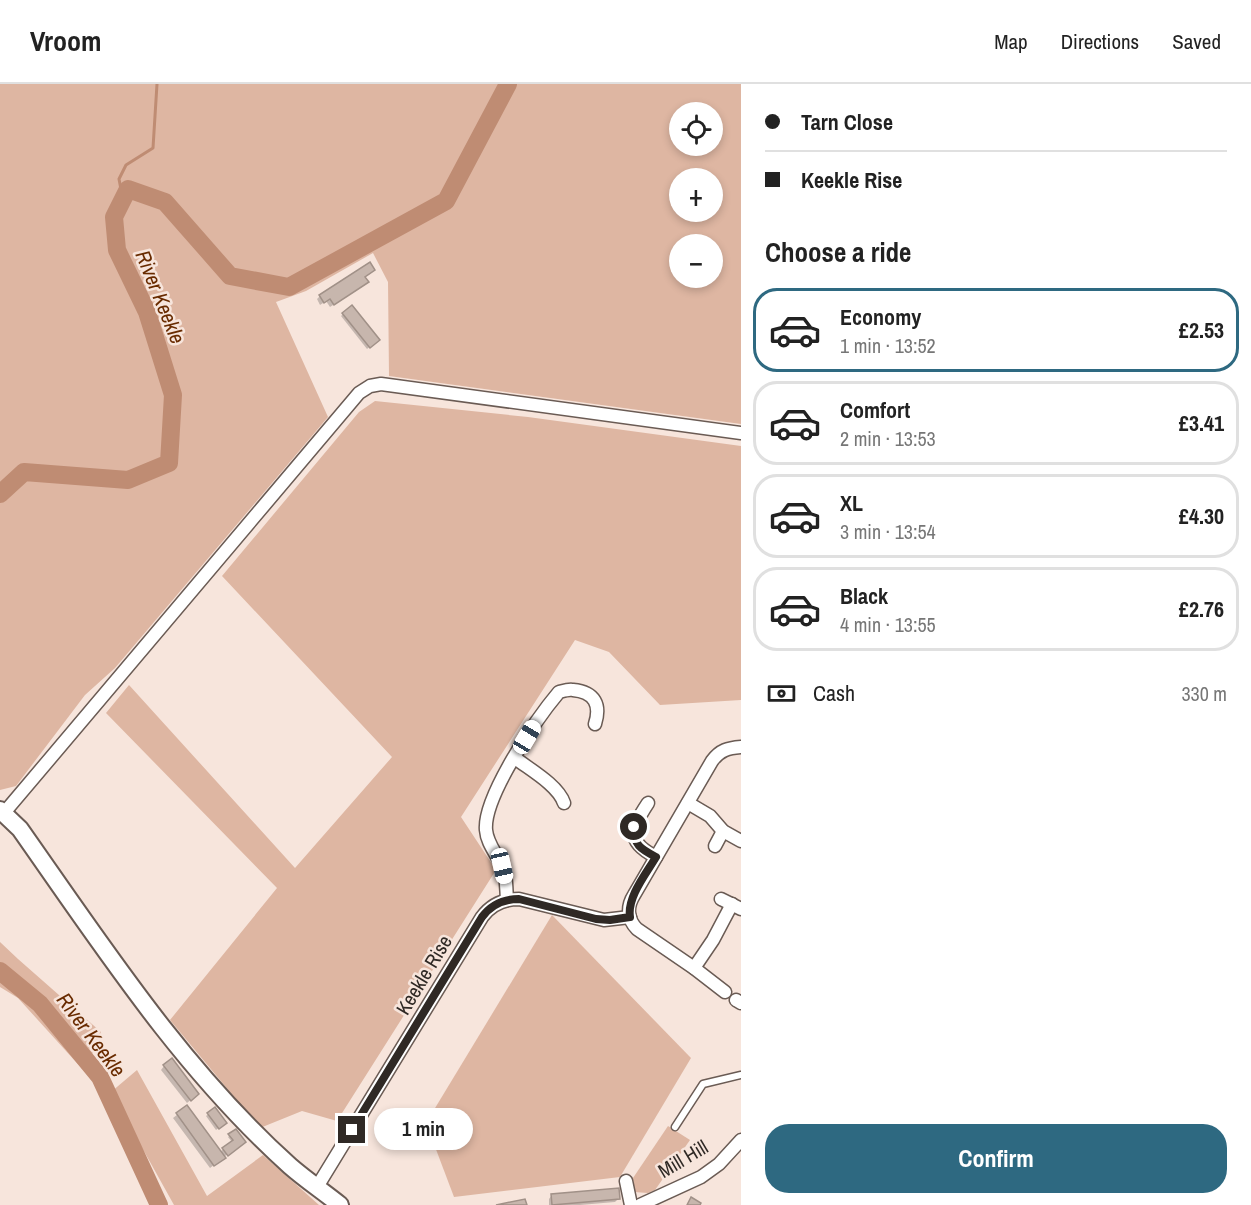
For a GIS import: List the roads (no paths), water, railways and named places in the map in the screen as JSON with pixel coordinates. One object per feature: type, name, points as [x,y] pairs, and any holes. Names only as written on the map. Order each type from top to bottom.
[{"type":"main road","points":[[2,812],[20,829],[162,1028],[205,1080],[291,1167],[340,1205]]},
{"type":"street","points":[[2,812],[352,401],[370,386],[381,384],[741,433]]},
{"type":"street","points":[[595,724],[599,713],[596,701],[573,689],[559,692],[539,717],[498,785],[487,817],[488,842],[502,866],[506,880],[507,900],[526,900],[604,920],[630,917]]},
{"type":"street","points":[[725,992],[637,929],[631,922],[629,907],[710,763],[716,755],[726,749],[741,747]]},
{"type":"street","points":[[515,758],[555,789],[564,803]]},
{"type":"street","points":[[648,803],[634,827],[634,836],[637,844],[644,851],[656,857]]},
{"type":"street","points":[[688,803],[710,816],[723,831],[741,841]]},
{"type":"street","points":[[715,846],[723,831]]},
{"type":"street","name":"Keekle Rise","points":[[317,1187],[482,917],[492,907],[507,900]]},
{"type":"street","points":[[694,968],[713,940],[731,904]]},
{"type":"street","name":"Mill Hill","points":[[640,1205],[701,1177],[735,1155],[741,1140]]},
{"type":"street","points":[[626,1181],[631,1205]]},
{"type":"lane","points":[[675,1127],[703,1084],[741,1075]]},
{"type":"waterway","points":[[123,200],[119,179],[126,165],[153,148],[157,84]]},
{"type":"waterway","name":"River Keekle","points":[[0,494],[24,472],[128,480],[169,463],[173,395],[147,312],[117,250],[114,217],[128,189],[165,202],[230,276],[289,287],[446,201],[508,84]]},
{"type":"waterway","name":"River Keekle","points":[[0,971],[40,1004],[100,1077],[159,1205]]}]
